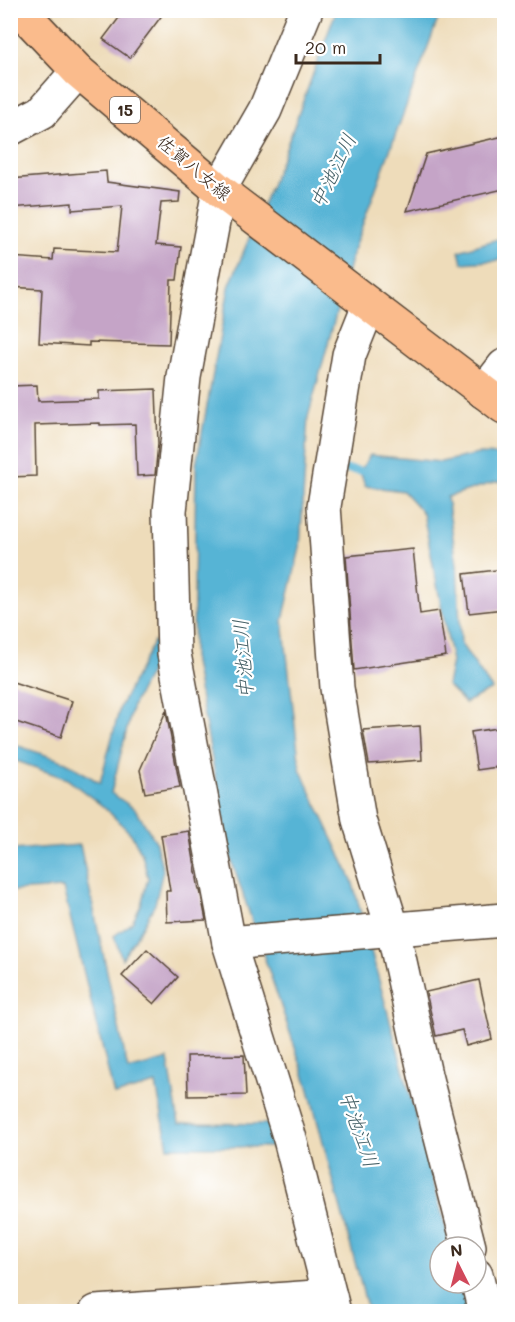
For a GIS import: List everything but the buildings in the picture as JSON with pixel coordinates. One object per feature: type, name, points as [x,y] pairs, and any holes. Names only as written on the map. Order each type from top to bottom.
[{"type":"main road","name":"佐賀八女線","points":[[20,10],[78,70],[228,197]]},
{"type":"main road","name":"15","points":[[228,197],[494,400]]},
{"type":"street","points":[[96,1311],[332,1304],[290,1139],[233,943],[174,654],[170,511],[184,377],[228,197],[306,10]]},
{"type":"street","points":[[10,129],[42,112],[78,70]]},
{"type":"street","points":[[362,300],[349,355],[324,507],[337,688],[359,820],[393,930],[466,1235]]},
{"type":"street","points":[[494,400],[504,366]]},
{"type":"street","points":[[233,943],[504,920]]},
{"type":"street","points":[[481,1295],[485,1311]]},
{"type":"water","name":"中池江川","points":[[336,11],[441,11],[354,248],[308,417],[300,548],[283,620],[300,769],[352,880],[448,1235],[428,1235],[428,1295],[463,1295],[468,1311],[368,1311],[308,1086],[230,856],[193,657],[196,465],[229,287],[283,156]]},
{"type":"water","points":[[504,237],[504,260],[462,263],[459,251]]},
{"type":"water","points":[[478,454],[504,455],[504,481],[447,497],[457,565],[461,644],[492,689],[465,703],[447,685],[452,661],[423,513],[403,491],[365,486],[360,471],[370,455],[441,462]]},
{"type":"water","points":[[154,641],[163,647],[133,705],[111,793],[135,809],[155,840],[163,870],[155,904],[122,959],[114,936],[132,923],[141,905],[148,878],[142,854],[131,834],[105,808],[67,779],[11,759],[10,743],[66,762],[100,783],[120,707]]},
{"type":"water","points":[[80,845],[128,1070],[168,1059],[179,1123],[272,1124],[272,1147],[168,1147],[156,1084],[114,1095],[63,888],[11,891],[11,850]]},
{"type":"waterway","points":[[343,469],[360,471]]}]
